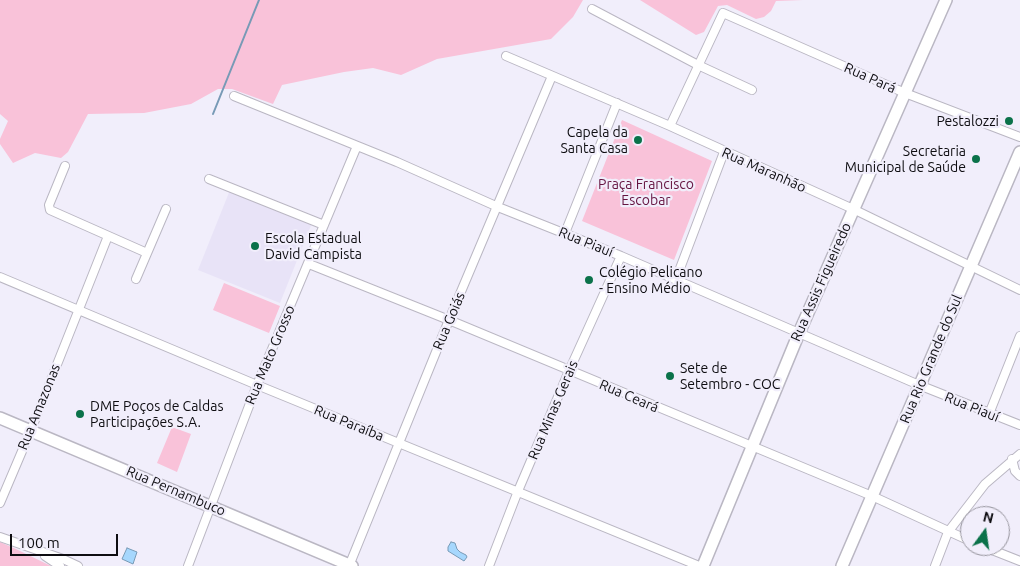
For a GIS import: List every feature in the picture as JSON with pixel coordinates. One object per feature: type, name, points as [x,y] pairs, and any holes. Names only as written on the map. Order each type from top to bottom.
[{"type":"street","name":"Rua Assis Figueiredo","points":[[703,566],[799,333],[946,0]]},
{"type":"street","points":[[592,9],[698,65],[752,90]]},
{"type":"street","name":"Rua Pará","points":[[698,65],[723,13],[904,93],[1020,137]]},
{"type":"street","name":"Rua Maranhão","points":[[506,56],[670,126],[853,209],[1020,290]]},
{"type":"street","points":[[670,126],[698,65]]},
{"type":"street","name":"Rua Goiás","points":[[350,566],[449,320],[552,76]]},
{"type":"street","name":"Rua Piauí","points":[[234,96],[397,162],[498,207],[676,279],[919,385],[1020,425]]},
{"type":"street","points":[[565,233],[617,103]]},
{"type":"street","name":"Rua Mato Grosso","points":[[188,566],[257,385],[357,146]]},
{"type":"street","points":[[676,279],[724,152]]},
{"type":"street","name":"Rua Rio Grande do Sul","points":[[842,566],[1020,152]]},
{"type":"street","points":[[65,166],[48,208],[52,212],[147,253]]},
{"type":"street","points":[[209,179],[324,225]]},
{"type":"street","points":[[136,279],[166,210]]},
{"type":"street","name":"Rua Amazonas","points":[[0,503],[108,236]]},
{"type":"street","name":"Rua Minas Gerais","points":[[489,566],[518,491],[569,371],[621,256]]},
{"type":"street","name":"Rua Ceará","points":[[309,264],[449,320],[872,496],[960,537]]},
{"type":"street","name":"Rua Paraíba","points":[[0,277],[257,385],[699,566]]},
{"type":"street","points":[[989,414],[1020,336]]},
{"type":"street","name":"Rua Pernambuco","points":[[0,418],[212,506],[350,566]]},
{"type":"street","points":[[934,566],[948,532],[986,484],[1012,459],[1020,454]]},
{"type":"street","points":[[1012,459],[1020,476]]},
{"type":"street","points":[[0,537],[78,566]]},
{"type":"street","points":[[36,551],[60,566]]},
{"type":"street","points":[[1007,556],[1020,561]]},
{"type":"shaded area","name":"Escola Estadual David Campista","points":[[230,190],[312,223],[280,303],[198,270]]},
{"type":"green space","points":[[0,0],[583,0],[573,17],[551,39],[437,59],[401,75],[373,68],[282,85],[273,104],[232,89],[218,89],[191,104],[144,113],[88,114],[68,152],[61,158],[35,153],[13,163],[0,144],[0,139],[8,121],[0,114]]},
{"type":"green space","points":[[640,0],[803,0],[776,1],[771,11],[764,17],[756,19],[727,5],[718,6],[704,32],[696,35]]},
{"type":"green space","name":"Praça Francisco Escobar","points":[[622,120],[712,161],[674,260],[582,221]]},
{"type":"green space","points":[[224,283],[280,306],[269,333],[213,310]]},
{"type":"green space","points":[[172,427],[191,434],[177,472],[157,463]]},
{"type":"green space","points":[[0,542],[18,550],[51,566],[0,566]]},
{"type":"water","points":[[451,542],[455,543],[457,549],[466,555],[467,557],[464,561],[448,551]]},
{"type":"water","points":[[127,548],[137,552],[133,564],[122,559]]},
{"type":"waterway","points":[[213,114],[259,0]]},
{"type":"place","name":"Pestalozzi","points":[[1009,121]]},
{"type":"place","name":"Capela da Santa Casa","points":[[638,140]]},
{"type":"place","name":"Secretaria Municipal de Saúde","points":[[976,159]]},
{"type":"place","name":"Escola Estadual David Campista","points":[[255,246]]},
{"type":"place","name":"Colégio Pelicano - Ensino Médio","points":[[589,280]]},
{"type":"place","name":"Sete de Setembro - COC","points":[[670,376]]},
{"type":"place","name":"DME Poços de Caldas Participações S.A.","points":[[80,414]]}]
